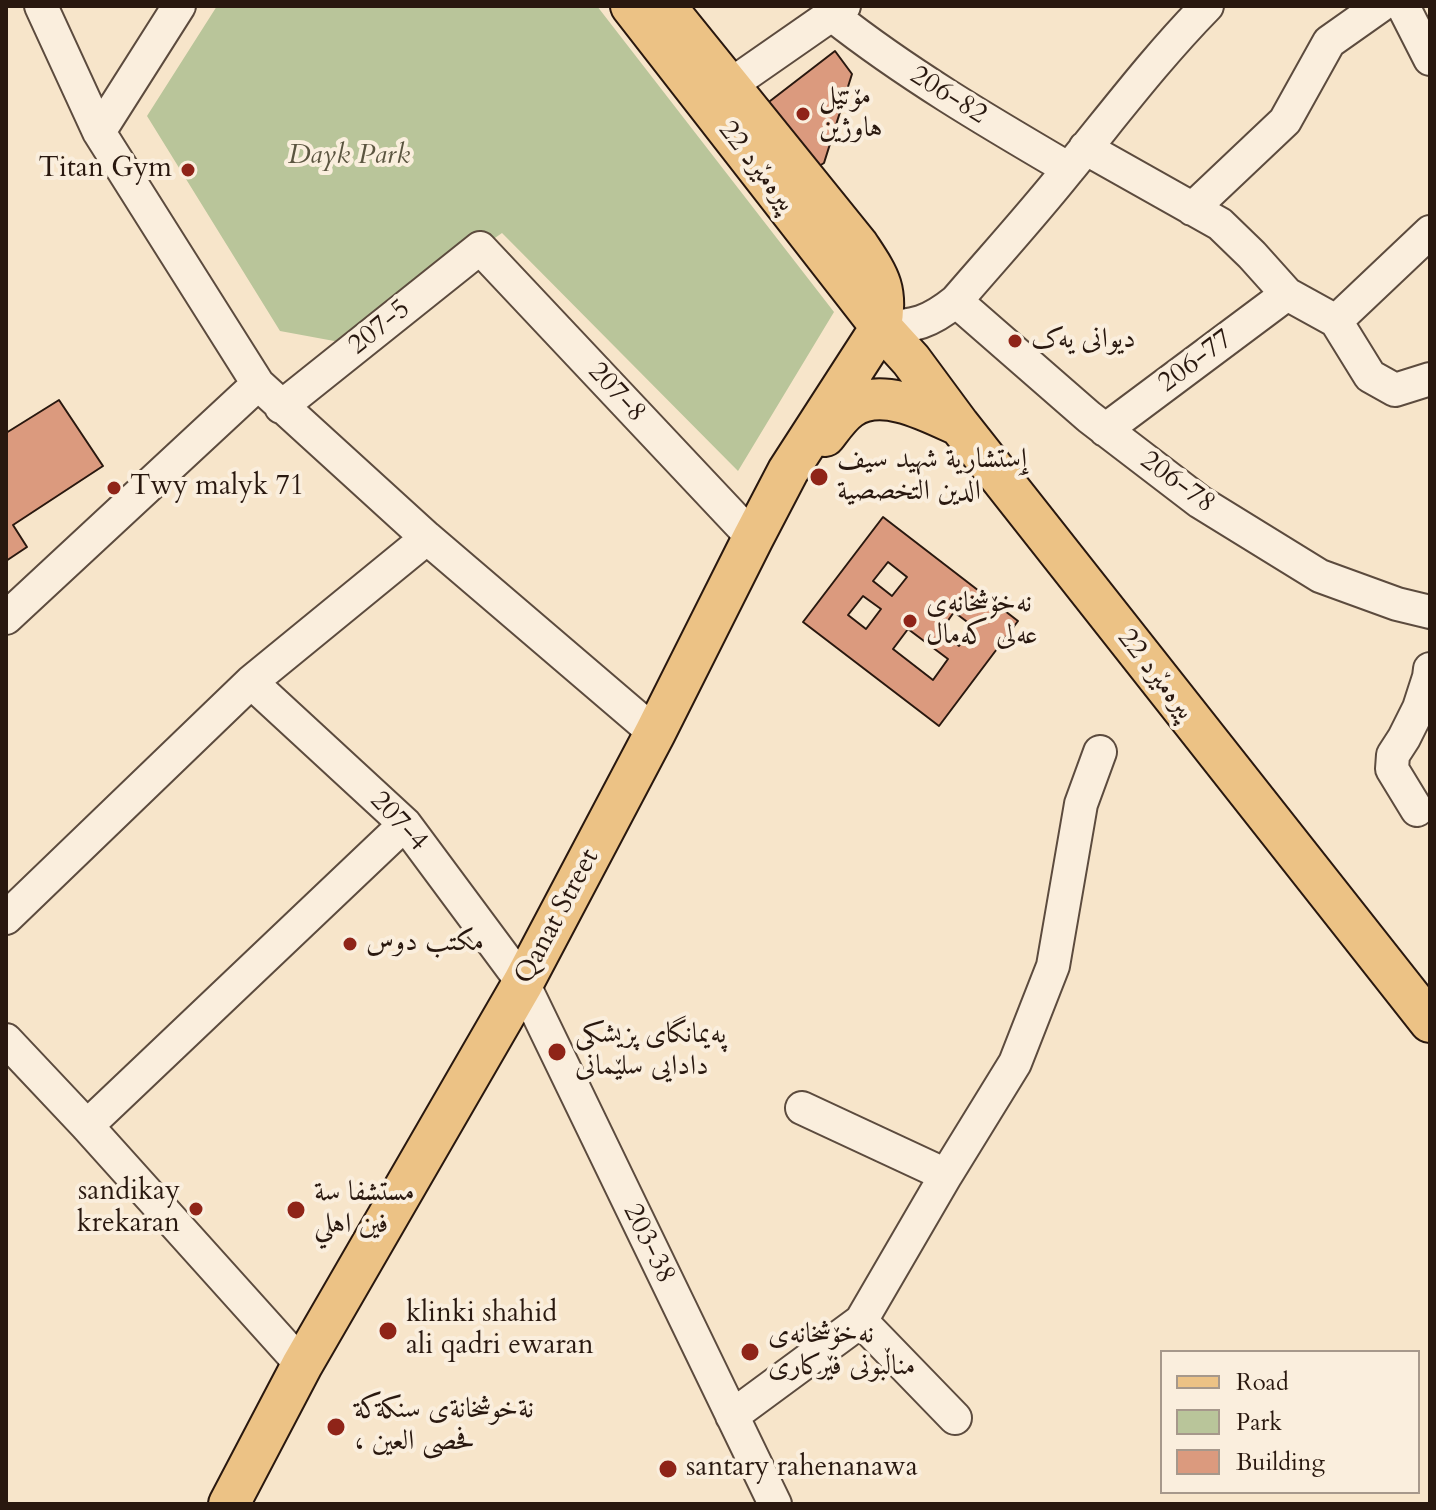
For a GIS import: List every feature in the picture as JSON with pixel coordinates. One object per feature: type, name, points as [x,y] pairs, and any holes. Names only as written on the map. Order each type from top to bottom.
[{"type":"main road","name":"22 پیرەمێرد","points":[[631,6],[1430,1022]]},
{"type":"main road","name":"22 پیرەمێرد","points":[[665,6],[841,223],[872,266],[883,289],[885,306],[881,327]]},
{"type":"main road","name":"Qanat Street","points":[[229,1504],[302,1365],[523,983],[788,471],[881,327]]},
{"type":"main road","points":[[788,471],[801,466],[811,456],[850,407],[867,401],[886,399],[902,402],[959,425]]},
{"type":"street","points":[[41,6],[99,132],[258,384],[427,538],[655,733]]},
{"type":"street","points":[[99,132],[179,6]]},
{"type":"street","points":[[881,327],[919,324],[938,316],[956,301],[1160,56],[1207,6]]},
{"type":"street","points":[[1192,209],[1285,121],[1329,42],[1380,6]]},
{"type":"street","points":[[1403,6],[1430,59]]},
{"type":"street","points":[[729,86],[838,11]]},
{"type":"street","name":"206-82","points":[[838,11],[874,48],[959,104],[1220,224],[1287,294],[1336,321]]},
{"type":"street","points":[[1430,232],[1336,321],[1370,376],[1395,390],[1430,379]]},
{"type":"street","name":"207-5","points":[[281,407],[480,248]]},
{"type":"street","name":"207-8","points":[[480,248],[753,538]]},
{"type":"street","name":"206-77","points":[[1105,430],[1287,294]]},
{"type":"street","name":"206-78","points":[[956,301],[1105,430],[1200,502],[1320,576],[1397,604],[1430,612]]},
{"type":"street","points":[[6,618],[258,384]]},
{"type":"street","points":[[6,918],[251,682],[427,538]]},
{"type":"street","points":[[1417,810],[1392,769],[1393,755],[1419,708],[1430,669]]},
{"type":"street","name":"207-4","points":[[251,682],[405,824],[523,983]]},
{"type":"street","points":[[732,1416],[861,1321],[1015,1063],[1053,966],[1081,804],[1100,752]]},
{"type":"street","points":[[87,1126],[405,824]]},
{"type":"street","name":"203-38","points":[[523,983],[775,1504]]},
{"type":"street","points":[[6,1040],[302,1365]]},
{"type":"street","points":[[802,1108],[946,1175]]},
{"type":"street","points":[[861,1321],[955,1418]]},
{"type":"green space","name":"Dayk Park","points":[[217,6],[597,6],[834,312],[738,471],[502,233],[345,343],[280,331],[147,116]]},
{"type":"building","name":"مۆتێل هاوژین","points":[[835,51],[852,74],[824,163],[811,171],[761,108]]},
{"type":"building","points":[[59,400],[103,466],[13,525],[27,547],[6,561],[6,433]]},
{"type":"building","name":"نەخۆشخانەی عەلی کەمال","points":[[883,517],[1018,621],[939,726],[803,622]],"holes":[[[888,562],[907,577],[892,596],[873,581]],[[863,596],[881,609],[866,629],[848,615]],[[954,612],[974,627],[959,646],[940,632]],[[908,629],[948,659],[933,680],[893,649]]]},
{"type":"place","name":"مۆتێل هاوژین","points":[[803,114]]},
{"type":"place","name":"Titan Gym","points":[[188,170]]},
{"type":"place","name":"دیوانی یەک","points":[[1015,341]]},
{"type":"place","name":"ٳستشارية شهيد سیف الدين التخصصية","points":[[819,477]]},
{"type":"place","name":"Twy malyk 71","points":[[114,488]]},
{"type":"place","name":"نەخۆشخانەی عەلی کەمال","points":[[910,621]]},
{"type":"place","name":"مكتب دوس","points":[[350,944]]},
{"type":"place","name":"پەیمانگای پزیشکی دادایی سلێمانی","points":[[557,1052]]},
{"type":"place","name":"sandikay krekaran","points":[[196,1209]]},
{"type":"place","name":"مستشفا سة فين اهلي","points":[[296,1210]]},
{"type":"place","name":"klinki shahid ali qadri ewaran","points":[[388,1331]]},
{"type":"place","name":"نەخۆشخانەی مناڵبونی فێرکاری","points":[[750,1352]]},
{"type":"place","name":"نةخوشخانةى سنكةكة ، فحصى العين","points":[[336,1427]]},
{"type":"place","name":"santary rahenanawa","points":[[668,1469]]}]
